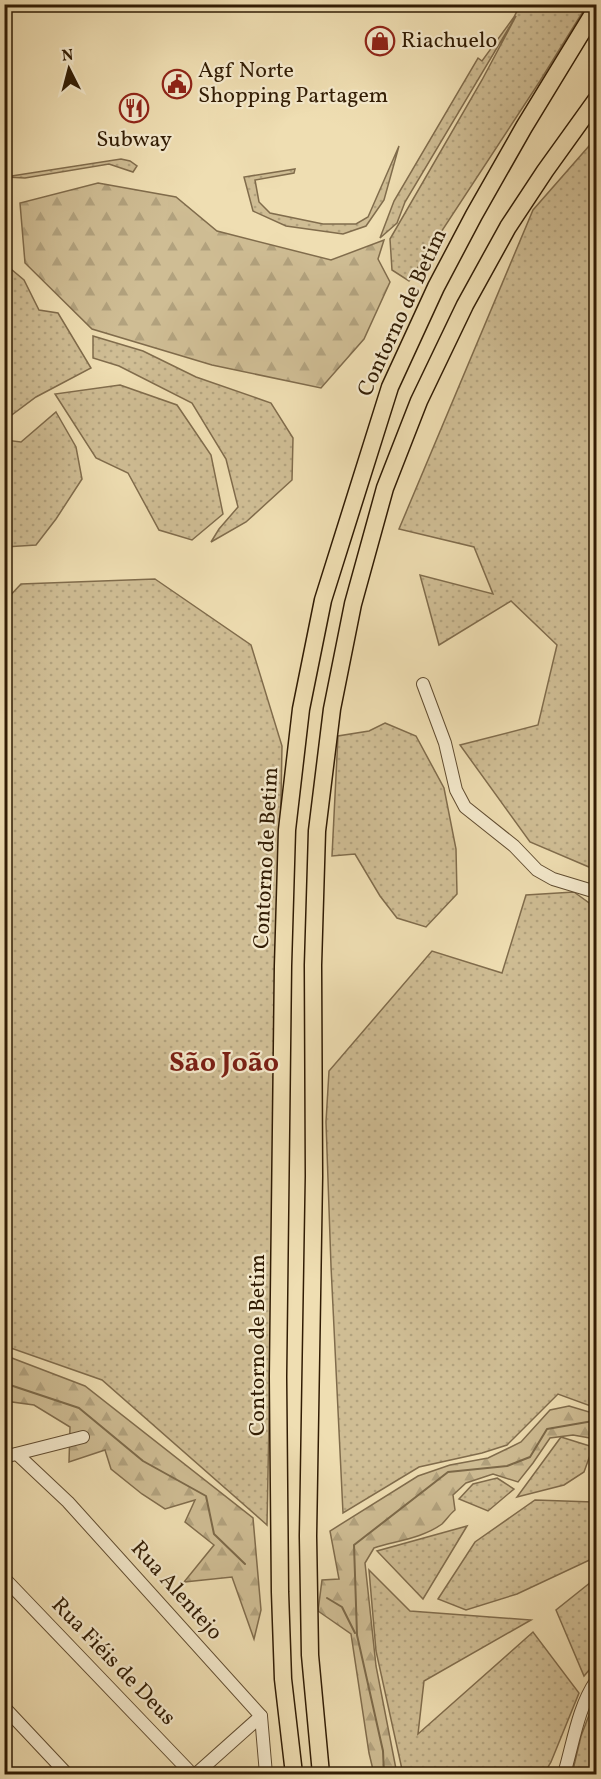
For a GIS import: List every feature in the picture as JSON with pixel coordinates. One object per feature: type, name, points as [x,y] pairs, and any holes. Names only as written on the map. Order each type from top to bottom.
[{"type":"highway","name":"Contorno de Betim","points":[[294,1774],[282,1668],[279,1365],[287,830],[301,709],[323,600],[390,387],[436,286],[474,215],[524,127],[597,9]]},
{"type":"highway","points":[[321,1774],[310,1655],[308,1560],[309,1379],[314,1176],[313,965],[317,831],[332,710],[353,604],[385,488],[418,401],[465,305],[508,227],[545,171],[597,100]]},
{"type":"street","points":[[423,684],[445,743],[456,790],[465,807],[514,846],[537,870],[553,879],[597,892]]},
{"type":"street","points":[[11,1455],[83,1437]]},
{"type":"street","name":"Rua Alentejo","points":[[11,1455],[68,1502],[261,1716]]},
{"type":"street","name":"Rua Fiéis de Deus","points":[[4,1578],[194,1774]]},
{"type":"street","points":[[564,1774],[580,1716],[592,1687],[597,1681]]},
{"type":"street","points":[[4,1707],[67,1774]]},
{"type":"street","points":[[194,1774],[261,1716]]},
{"type":"street","points":[[261,1716],[266,1774]]},
{"type":"green space","points":[[520,5],[587,5],[409,281],[392,270],[390,239],[482,80],[516,16],[405,202],[397,223],[380,238],[394,201],[478,58],[482,61]]},
{"type":"green space","points":[[596,138],[596,870],[530,842],[460,745],[538,725],[557,645],[511,601],[439,645],[420,575],[493,594],[474,547],[399,529],[533,210]]},
{"type":"green space","points":[[399,146],[384,200],[366,226],[343,234],[286,226],[253,211],[244,177],[295,169],[294,173],[255,180],[259,202],[270,213],[323,224],[356,224],[368,217]]},
{"type":"green space","points":[[121,159],[137,166],[133,172],[109,164],[25,178],[5,177]]},
{"type":"green space","points":[[98,183],[176,197],[217,231],[331,260],[384,240],[378,259],[390,282],[364,339],[321,388],[212,365],[92,329],[25,263],[20,203]]},
{"type":"green space","points":[[5,264],[24,280],[39,310],[58,313],[91,368],[36,397],[5,420]]},
{"type":"green space","points":[[93,336],[143,351],[196,377],[271,403],[293,438],[292,480],[246,522],[211,542],[238,507],[226,459],[192,403],[119,366],[93,358]]},
{"type":"green space","points":[[120,385],[177,405],[211,455],[223,514],[192,540],[159,530],[128,473],[96,458],[55,394]]},
{"type":"green space","points":[[56,412],[76,447],[82,479],[36,545],[5,547],[5,440],[21,442]]},
{"type":"green space","points":[[155,579],[251,645],[282,746],[267,1525],[102,1380],[5,1346],[5,601],[21,584]]},
{"type":"green space","points":[[385,723],[416,736],[444,788],[456,849],[457,894],[426,927],[397,918],[380,896],[355,854],[332,856],[338,736],[369,731]]},
{"type":"green space","points":[[574,892],[596,908],[596,1408],[558,1394],[507,1445],[419,1467],[343,1513],[326,1122],[329,1071],[432,951],[502,973],[526,895]]},
{"type":"green space","points":[[4,1355],[85,1386],[253,1518],[261,1610],[254,1639],[232,1577],[184,1582],[214,1545],[185,1522],[195,1500],[165,1509],[111,1469],[105,1450],[69,1462],[70,1427],[34,1405],[5,1401]]},
{"type":"green space","points":[[569,1406],[596,1414],[596,1439],[573,1435],[550,1438],[518,1482],[493,1474],[466,1483],[453,1495],[455,1510],[442,1524],[418,1536],[374,1548],[365,1563],[376,1666],[397,1774],[374,1774],[351,1634],[318,1611],[322,1580],[339,1579],[330,1531],[418,1476],[450,1465],[488,1458],[521,1442],[550,1410]]},
{"type":"green space","points":[[561,1437],[593,1447],[584,1472],[564,1485],[517,1497]]},
{"type":"green space","points":[[497,1478],[514,1489],[488,1511],[459,1499],[473,1484]]},
{"type":"green space","points":[[535,1500],[596,1504],[594,1541],[596,1557],[517,1594],[466,1610],[438,1599],[475,1542]]},
{"type":"green space","points":[[467,1526],[423,1599],[377,1551]]},
{"type":"green space","points":[[369,1570],[410,1611],[531,1620],[424,1681],[418,1734],[533,1632],[579,1693],[544,1774],[403,1774],[376,1651]]},
{"type":"green space","points":[[596,1578],[596,1662],[584,1676],[556,1610]]},
{"type":"green space","points":[[596,1697],[596,1774],[572,1774],[581,1736]]},
{"type":"waterway","points":[[4,1383],[79,1408],[143,1461],[206,1496],[214,1534],[245,1564]]},
{"type":"waterway","points":[[384,1774],[383,1751],[357,1635],[354,1545],[448,1472],[507,1466],[530,1457],[547,1429],[596,1422]]},
{"type":"waterway","points":[[327,1598],[342,1607],[355,1633]]},
{"type":"place","name":"Riachuelo","points":[[380,41]]},
{"type":"place","name":"Agf Norte Shopping Partagem","points":[[177,84]]},
{"type":"place","name":"Subway","points":[[134,108]]},
{"type":"district","name":"São João","points":[[224,1063]]}]
